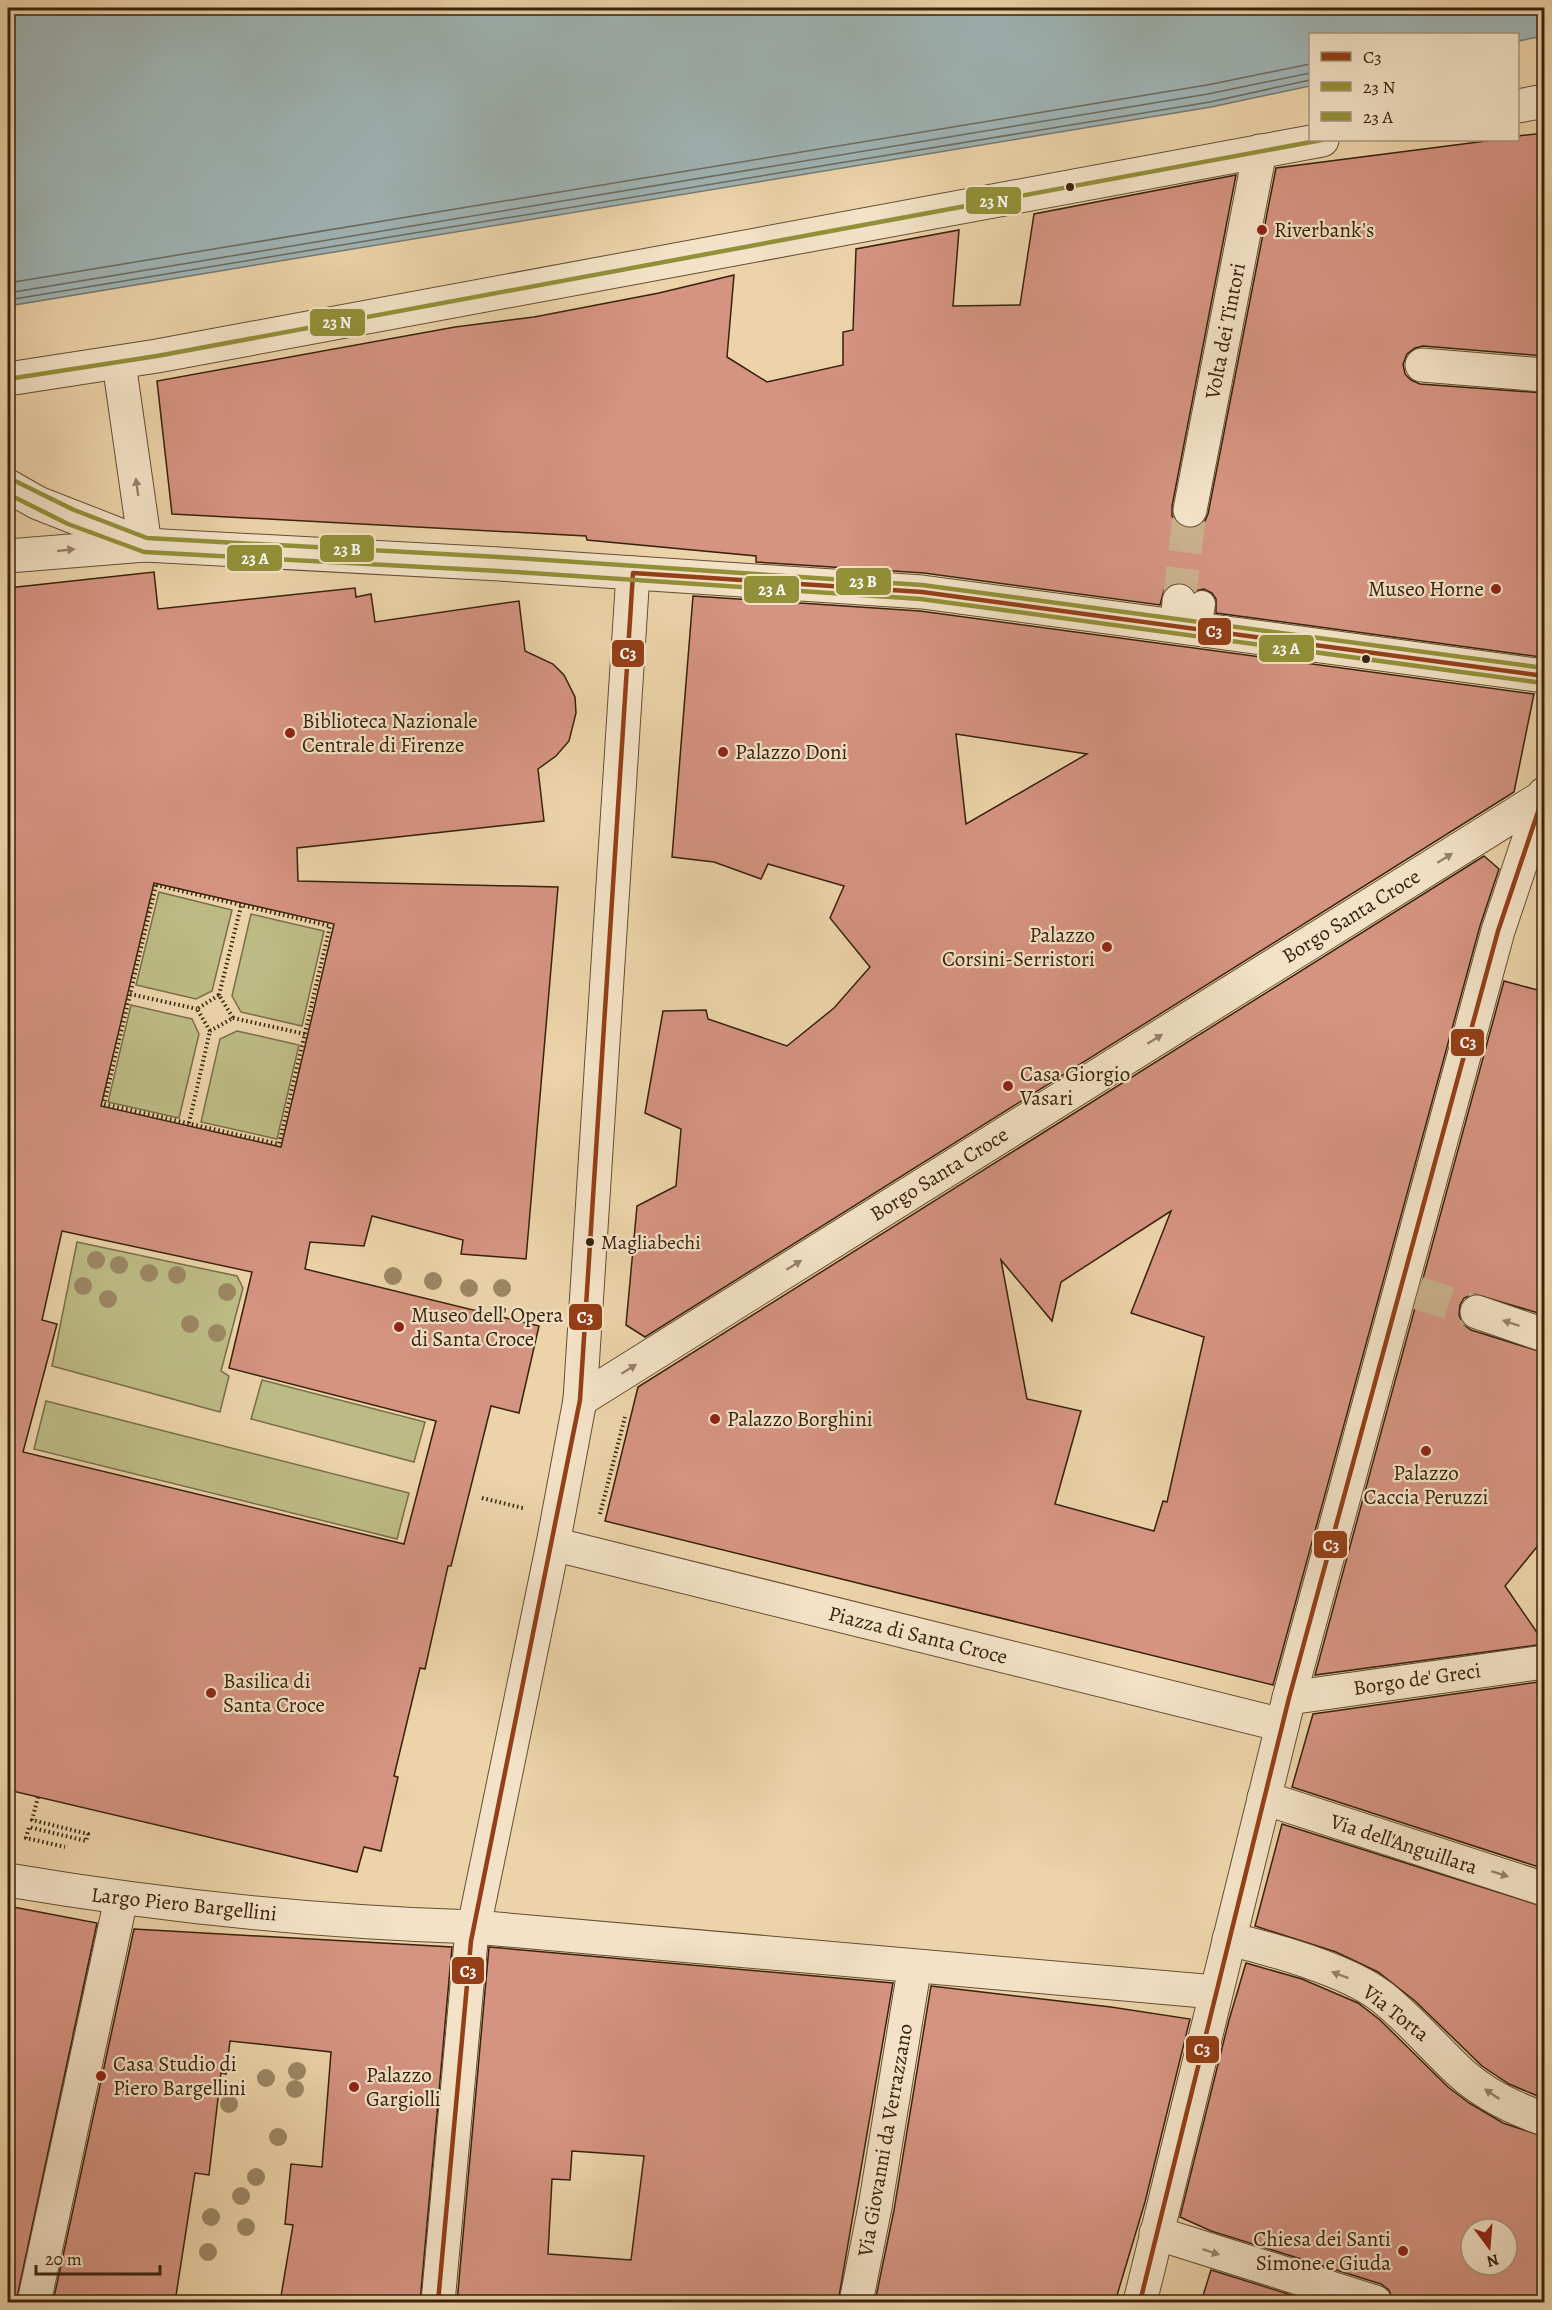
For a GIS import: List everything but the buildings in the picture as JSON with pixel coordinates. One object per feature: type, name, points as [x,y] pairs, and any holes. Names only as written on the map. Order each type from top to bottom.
[{"type":"street","points":[[1519,105],[1545,101]]},
{"type":"street","points":[[8,379],[119,363],[1316,141]]},
{"type":"street","name":"Volta dei Tintori","points":[[1190,510],[1260,151]]},
{"type":"street","points":[[119,363],[145,544]]},
{"type":"street","points":[[1422,364],[1545,375]]},
{"type":"street","points":[[8,486],[71,517],[145,544]]},
{"type":"street","points":[[8,556],[145,544],[922,592],[1189,615],[1545,676]]},
{"type":"street","points":[[438,2302],[472,1934],[560,1511],[580,1400],[633,573]]},
{"type":"street","points":[[1140,2302],[1286,1712],[1410,1291],[1498,930],[1544,795]]},
{"type":"street","name":"Borgo Santa Croce","points":[[580,1400],[1544,795]]},
{"type":"street","points":[[1477,1312],[1545,1335]]},
{"type":"street","name":"Piazza di Santa Croce","points":[[553,1544],[1286,1712]]},
{"type":"street","name":"Borgo de' Greci","points":[[1286,1712],[1545,1662]]},
{"type":"street","name":"Via dell'Anguillara","points":[[1264,1798],[1545,1889]]},
{"type":"street","name":"Largo Piero Bargellini","points":[[8,1880],[121,1899],[472,1934]]},
{"type":"street","points":[[34,2302],[121,1899]]},
{"type":"street","points":[[472,1934],[1214,1998]]},
{"type":"street","name":"Via Torta","points":[[1228,1939],[1345,1976],[1380,1995],[1422,2031],[1462,2074],[1505,2103],[1545,2119]]},
{"type":"street","name":"Via Giovanni da Verrazzano","points":[[856,2302],[875,2207],[913,1977]]},
{"type":"street","points":[[1156,2233],[1375,2302]]},
{"type":"path","points":[[156,885],[241,905],[330,926],[279,1144],[104,1104],[156,885]]},
{"type":"path","points":[[130,994],[197,1009],[219,995],[241,905]]},
{"type":"path","points":[[219,995],[233,1018]]},
{"type":"path","points":[[189,1123],[210,1031],[197,1009]]},
{"type":"path","points":[[210,1031],[233,1018],[305,1034]]},
{"type":"path","points":[[38,1797],[32,1820],[88,1834],[87,1841],[29,1827],[26,1838],[67,1848]]},
{"type":"shaded area","points":[[159,892],[232,910],[212,991],[196,999],[136,985]]},
{"type":"shaded area","points":[[251,914],[324,931],[302,1026],[241,1012],[232,996]]},
{"type":"shaded area","points":[[131,1005],[192,1019],[199,1034],[179,1118],[108,1102]]},
{"type":"shaded area","points":[[237,1031],[299,1045],[277,1139],[201,1122],[220,1039]]},
{"type":"shaded area","points":[[77,1242],[237,1276],[243,1288],[221,1371],[229,1376],[220,1412],[52,1366]]},
{"type":"shaded area","points":[[262,1380],[425,1422],[414,1462],[251,1419]]},
{"type":"shaded area","points":[[46,1401],[409,1493],[397,1539],[34,1449]]},
{"type":"water","points":[[8,8],[1544,8],[1544,36],[1519,41],[1519,33],[1309,33],[1309,86],[1211,107],[8,306]]},
{"type":"tunnel","points":[[1179,601],[1190,510]]},
{"type":"tunnel","points":[[1418,1293],[1477,1312]]},
{"type":"transit line","points":[[8,379],[157,356],[1317,141]]},
{"type":"transit line","points":[[11,479],[74,510],[147,538],[499,557],[922,585],[1544,668]]},
{"type":"transit line","points":[[8,494],[68,524],[144,552],[499,571],[921,599],[1543,683]]},
{"type":"transit line","name":"C3","points":[[438,2302],[471,1941],[580,1400],[633,573],[922,592],[1544,676]]},
{"type":"transit line","name":"C3","points":[[1140,2302],[1289,1698],[1498,931],[1544,794]]},
{"type":"place","name":"Riverbank's","points":[[1262,230]]},
{"type":"place","name":"Museo Horne","points":[[1496,589]]},
{"type":"place","name":"Biblioteca Nazionale Centrale di Firenze","points":[[290,733]]},
{"type":"place","name":"Palazzo Doni","points":[[723,752]]},
{"type":"place","name":"Palazzo Corsini-Serristori","points":[[1107,947]]},
{"type":"place","name":"Casa Giorgio Vasari","points":[[1008,1086]]},
{"type":"place","name":"Magliabechi","points":[[590,1242]]},
{"type":"place","name":"Museo dell' Opera di Santa Croce","points":[[399,1327]]},
{"type":"place","name":"Palazzo Borghini","points":[[715,1419]]},
{"type":"place","name":"Palazzo Caccia Peruzzi","points":[[1426,1451]]},
{"type":"place","name":"Basilica di Santa Croce","points":[[211,1693]]},
{"type":"place","name":"Casa Studio di Piero Bargellini","points":[[101,2076]]},
{"type":"place","name":"Palazzo Gargiolli","points":[[354,2087]]},
{"type":"place","name":"Chiesa dei Santi Simone e Giuda","points":[[1403,2251]]}]
